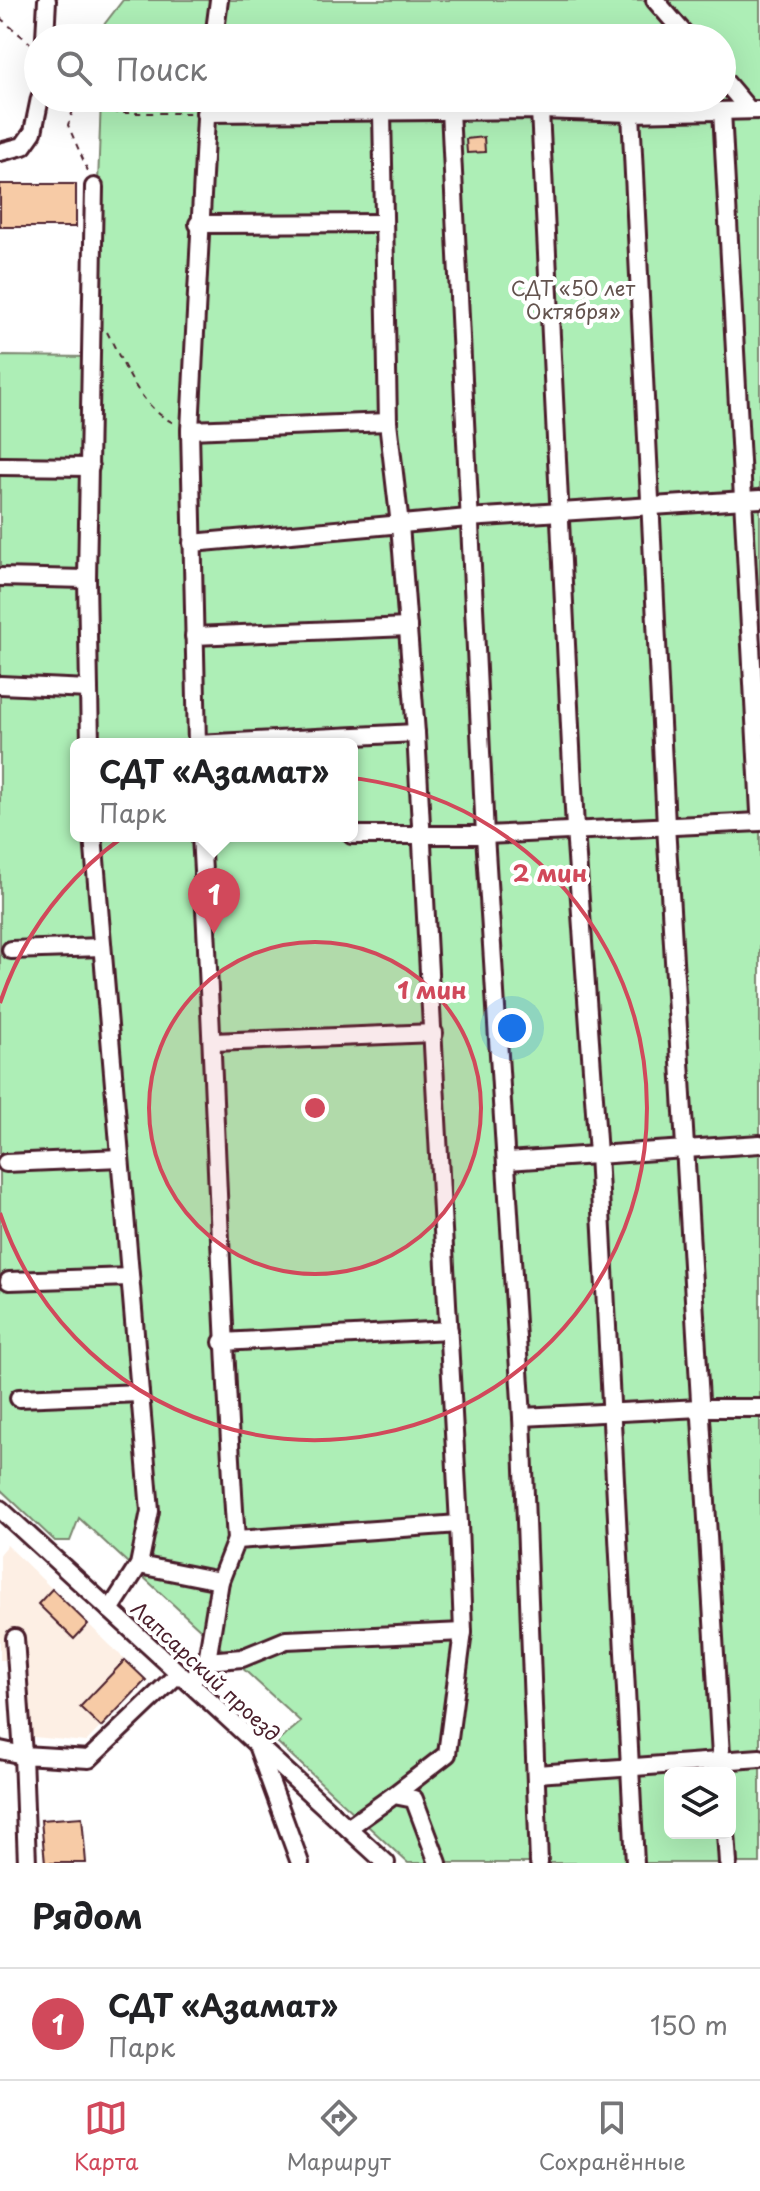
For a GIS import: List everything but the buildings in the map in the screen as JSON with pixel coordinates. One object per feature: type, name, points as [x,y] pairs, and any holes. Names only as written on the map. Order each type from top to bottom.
[{"type":"street","points":[[46,24],[47,0]]},
{"type":"street","points":[[216,24],[219,0]]},
{"type":"street","points":[[655,0],[676,24]]},
{"type":"street","points":[[736,92],[755,110]]},
{"type":"street","points":[[0,152],[23,146],[33,132],[37,112]]},
{"type":"street","points":[[197,738],[190,430],[206,112]]},
{"type":"street","points":[[348,1828],[447,1754],[463,1632],[416,733],[400,525],[388,422],[382,112]]},
{"type":"street","points":[[450,112],[485,835],[522,1417],[539,1863]]},
{"type":"street","points":[[540,112],[575,829],[598,1154],[635,1863]]},
{"type":"street","points":[[601,112],[676,112]]},
{"type":"street","points":[[722,112],[752,500],[760,812]]},
{"type":"street","points":[[631,113],[666,825],[721,1767],[760,1758]]},
{"type":"street","points":[[90,738],[87,579],[94,187]]},
{"type":"street","points":[[198,224],[384,223]]},
{"type":"street","points":[[190,430],[388,422]]},
{"type":"street","points":[[0,466],[90,467]]},
{"type":"street","points":[[192,543],[468,518],[752,500]]},
{"type":"street","points":[[0,577],[87,579]]},
{"type":"street","points":[[194,636],[408,627]]},
{"type":"street","points":[[0,685],[89,689]]},
{"type":"street","points":[[316,738],[416,733]]},
{"type":"street","points":[[358,835],[485,835],[760,822]]},
{"type":"street","points":[[93,842],[150,1511],[139,1565],[110,1610]]},
{"type":"street","points":[[201,842],[213,1042],[222,1342],[236,1540],[220,1581],[207,1661]]},
{"type":"street","points":[[11,950],[102,947]]},
{"type":"street","points":[[213,1042],[434,1033]]},
{"type":"street","points":[[507,1161],[760,1144]]},
{"type":"street","points":[[6,1163],[120,1158]]},
{"type":"street","points":[[9,1281],[130,1277]]},
{"type":"street","points":[[222,1342],[449,1330]]},
{"type":"street","points":[[19,1398],[140,1393]]},
{"type":"street","points":[[522,1417],[760,1408]]},
{"type":"street","name":"Лапсарский проезд","points":[[0,1509],[386,1863]]},
{"type":"street","points":[[236,1540],[459,1524]]},
{"type":"street","points":[[139,1565],[220,1581]]},
{"type":"street","points":[[0,1750],[23,1755],[89,1759],[207,1661],[242,1658],[286,1640],[463,1632]]},
{"type":"street","points":[[15,1638],[27,1863]]},
{"type":"street","points":[[258,1746],[300,1863]]},
{"type":"street","points":[[537,1774],[664,1767]]},
{"type":"street","points":[[394,1795],[414,1799],[438,1863]]},
{"type":"street","points":[[726,1839],[728,1863]]},
{"type":"path","points":[[0,18],[24,38]]},
{"type":"path","points":[[72,112],[68,125],[94,187]]},
{"type":"path","points":[[107,332],[142,396],[169,421],[190,430]]},
{"type":"shaded area","points":[[7,1545],[146,1680],[86,1742],[13,1735],[6,1660],[0,1660],[0,1553]]},
{"type":"green space","name":"СДТ «50 лет Октября»","points":[[123,0],[760,0],[760,1863],[408,1863],[277,1742],[301,1722],[79,1518],[70,1541],[55,1541],[0,1489],[0,356],[92,357],[101,112],[736,112],[736,24],[105,24]]},
{"type":"place","name":"СДТ «Азамат»","points":[[214,934]]}]
